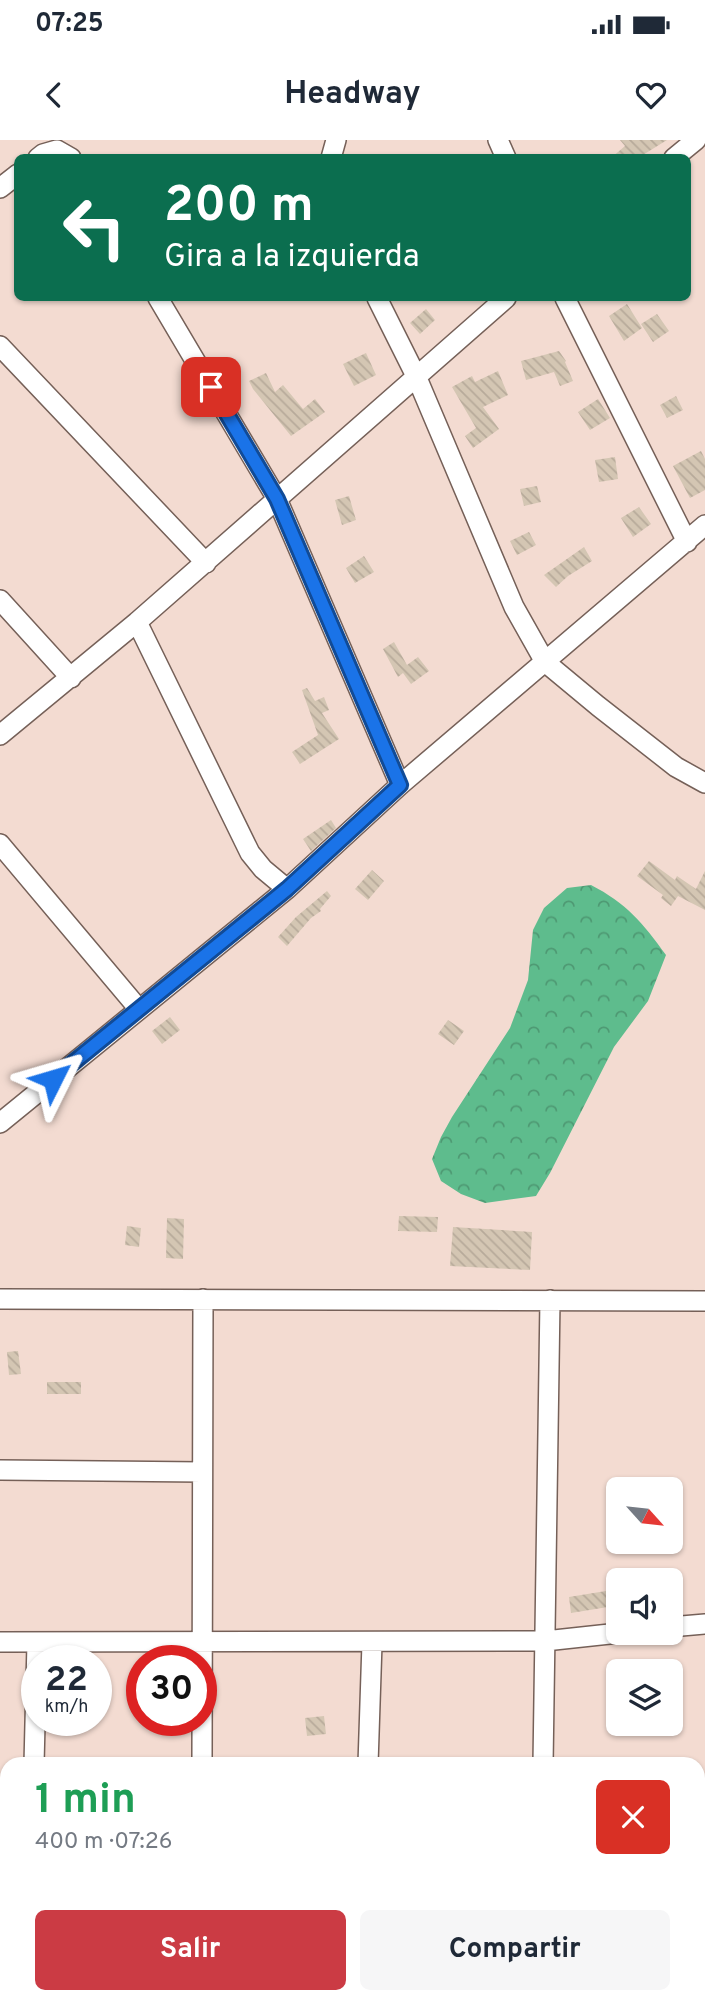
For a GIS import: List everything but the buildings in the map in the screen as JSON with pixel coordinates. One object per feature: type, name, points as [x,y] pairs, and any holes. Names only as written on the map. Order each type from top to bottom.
[{"type":"street","points":[[679,154],[697,140],[705,154]]},
{"type":"street","points":[[43,154],[57,150],[64,154]]},
{"type":"street","points":[[0,188],[14,177]]},
{"type":"street","points":[[160,301],[277,499],[400,785]]},
{"type":"street","points":[[378,301],[417,378],[514,607],[545,662],[676,766],[705,783]]},
{"type":"street","points":[[0,735],[136,622],[503,301]]},
{"type":"street","points":[[566,301],[687,542]]},
{"type":"street","points":[[0,346],[205,562]]},
{"type":"street","points":[[4,1113],[287,889],[400,785],[705,525]]},
{"type":"street","points":[[0,600],[71,678]]},
{"type":"street","points":[[136,622],[250,853],[263,869],[287,889]]},
{"type":"street","points":[[0,844],[138,1008]]},
{"type":"street","points":[[0,1299],[705,1301]]},
{"type":"street","points":[[202,1757],[203,1299]]},
{"type":"street","points":[[543,1757],[550,1300]]},
{"type":"street","points":[[0,1470],[202,1472]]},
{"type":"street","points":[[683,1626],[705,1624]]},
{"type":"street","points":[[0,1642],[545,1641],[606,1634]]},
{"type":"street","points":[[34,1757],[37,1643]]},
{"type":"street","points":[[368,1757],[372,1643]]},
{"type":"green space","points":[[591,885],[633,915],[666,955],[648,1001],[614,1047],[536,1196],[485,1203],[461,1194],[441,1181],[432,1159],[441,1137],[510,1028],[528,980],[533,930],[544,908],[567,888]]},
{"type":"route","points":[[53,1079],[287,889],[400,785],[277,499],[211,387]]}]
